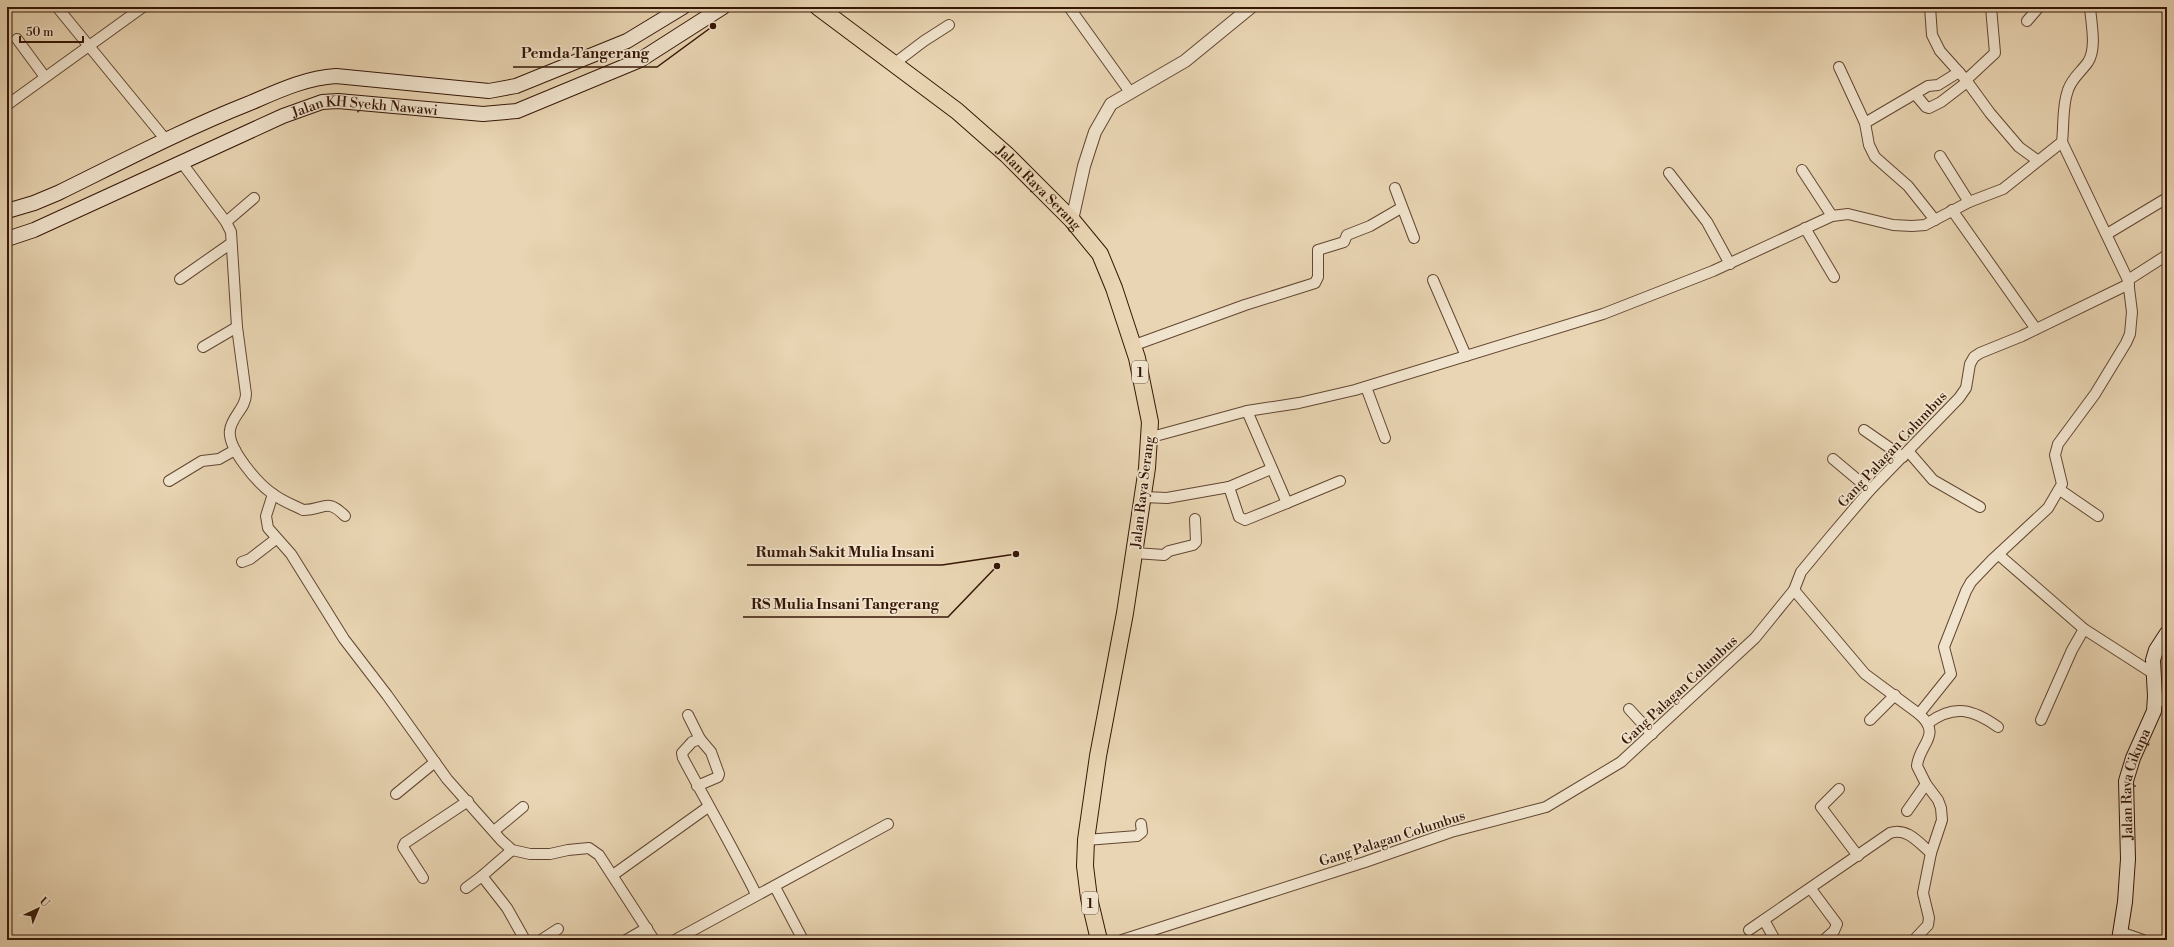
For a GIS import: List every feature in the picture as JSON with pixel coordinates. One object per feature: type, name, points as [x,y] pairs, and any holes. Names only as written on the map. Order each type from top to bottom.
[{"type":"highway","name":"Jalan Raya Serang","points":[[818,7],[895,63],[957,111],[1001,150],[1072,220],[1100,254],[1114,288],[1132,346],[1150,422],[1143,498],[1135,552],[1098,756],[1086,840],[1085,866],[1089,898],[1099,940]]},
{"type":"highway","points":[[1085,866],[1107,940]]},
{"type":"main road","name":"Jalan KH Syekh Nawawi","points":[[7,211],[34,203],[58,193],[221,114],[301,82],[319,77],[343,76],[489,91],[516,86],[627,41],[683,7]]},
{"type":"main road","name":"Jalan KH Syekh Nawawi","points":[[7,239],[34,230],[283,116],[322,102],[483,114],[517,110],[640,60],[723,7]]},
{"type":"main road","points":[[516,86],[517,110]]},
{"type":"main road","name":"Jalan Raya Cikupa","points":[[2120,936],[2125,902],[2128,860],[2126,781],[2133,758],[2161,701],[2154,674],[2153,660],[2156,650],[2167,633]]},
{"type":"street","points":[[56,7],[166,140]]},
{"type":"street","points":[[8,103],[143,7]]},
{"type":"street","points":[[1069,7],[1130,92]]},
{"type":"street","points":[[1072,220],[1084,166],[1095,132],[1111,104],[1185,61],[1251,7]]},
{"type":"street","points":[[1930,7],[1932,34],[1935,42],[1967,81],[1990,113],[2019,147],[2037,160]]},
{"type":"street","points":[[1915,94],[1926,108],[1941,102],[1967,81],[1995,52],[1991,7]]},
{"type":"street","points":[[2027,21],[2039,7]]},
{"type":"street","points":[[1919,714],[1951,674],[1944,647],[1961,600],[1971,582],[2048,508],[2060,490],[2062,484],[2061,476],[2055,455],[2058,444],[2109,373],[2130,334],[2132,312],[2128,282],[2107,234],[2062,142],[2065,98],[2068,88],[2074,77],[2088,62],[2092,52],[2090,7]]},
{"type":"street","points":[[895,63],[924,41],[949,25]]},
{"type":"street","points":[[16,39],[45,77]]},
{"type":"street","points":[[1839,67],[1865,123],[1869,145],[1875,157],[1908,186],[1935,220]]},
{"type":"street","points":[[1865,123],[1928,86],[1938,85],[1959,72]]},
{"type":"street","points":[[1148,438],[1247,411],[1299,403],[1366,387],[1603,314],[1730,264],[1832,216],[1848,214],[1893,225],[1925,225],[1952,210],[2003,188],[2062,142]]},
{"type":"street","points":[[1940,156],[1969,202]]},
{"type":"street","points":[[182,163],[226,222],[231,232],[230,244],[237,327],[246,394],[244,405],[230,429],[229,438],[234,450],[250,471],[272,494],[303,510],[329,505],[336,507],[345,516]]},
{"type":"street","points":[[1802,170],[1832,216]]},
{"type":"street","points":[[1669,173],[1708,222],[1730,264]]},
{"type":"street","points":[[1395,188],[1401,208],[1414,238]]},
{"type":"street","points":[[226,222],[254,198]]},
{"type":"street","points":[[2107,234],[2167,198]]},
{"type":"street","points":[[1132,346],[1245,305],[1315,283],[1318,277],[1318,250],[1344,242],[1346,235],[1370,226],[1401,208]]},
{"type":"street","points":[[1952,210],[2036,329]]},
{"type":"street","points":[[1805,228],[1834,277]]},
{"type":"street","points":[[180,278],[230,244]]},
{"type":"street","name":"Gang Palagan Columbus","points":[[1122,940],[1365,862],[1451,832],[1546,807],[1621,762],[1755,638],[1794,590],[1801,572],[1870,490],[1966,388],[1968,370],[1974,356],[1988,348],[2036,329],[2128,282],[2167,255]]},
{"type":"street","points":[[1433,280],[1466,356]]},
{"type":"street","points":[[203,347],[237,327]]},
{"type":"street","points":[[1366,387],[1385,438]]},
{"type":"street","points":[[1247,411],[1287,503]]},
{"type":"street","points":[[1864,430],[1905,454],[1934,480],[1980,507]]},
{"type":"street","points":[[169,481],[202,461],[219,459],[234,450]]},
{"type":"street","points":[[1833,459],[1870,490]]},
{"type":"street","points":[[1143,498],[1167,498],[1229,487],[1271,469]]},
{"type":"street","points":[[1229,487],[1239,517],[1245,520],[1340,481]]},
{"type":"street","points":[[2060,490],[2098,516]]},
{"type":"street","points":[[272,494],[266,516],[268,528],[276,539],[292,554],[344,639],[447,779],[512,850],[530,854],[550,854],[588,848],[599,855],[654,940]]},
{"type":"street","points":[[1135,552],[1164,555],[1169,551],[1193,545],[1196,542],[1195,519]]},
{"type":"street","points":[[242,562],[276,539]]},
{"type":"street","points":[[1999,555],[2088,631],[2154,674]]},
{"type":"street","points":[[1794,590],[1866,674],[1895,695],[1928,723],[1930,732],[1916,766],[1926,784],[1938,800],[1941,808],[1942,820],[1931,853],[1923,893],[1929,918],[1923,932],[1914,940]]},
{"type":"street","points":[[2041,720],[2072,650],[2088,631]]},
{"type":"street","points":[[1870,720],[1895,695]]},
{"type":"street","points":[[1629,709],[1652,734]]},
{"type":"street","points":[[1928,723],[1939,714],[1951,711],[1969,712],[1985,718],[1998,727]]},
{"type":"street","points":[[688,715],[700,739],[711,752],[719,774],[718,777],[697,786]]},
{"type":"street","points":[[700,739],[692,742],[682,753],[708,807],[729,841],[756,894]]},
{"type":"street","points":[[396,794],[435,762]]},
{"type":"street","points":[[1907,811],[1926,784]]},
{"type":"street","points":[[1839,789],[1821,807],[1858,856]]},
{"type":"street","points":[[423,878],[405,852],[405,843],[468,801]]},
{"type":"street","points":[[494,831],[523,807]]},
{"type":"street","points":[[612,875],[708,807]]},
{"type":"street","points":[[675,940],[756,894],[775,887],[888,824]]},
{"type":"street","points":[[1086,840],[1137,836],[1142,832],[1141,824]]},
{"type":"street","points":[[1749,930],[1811,889],[1890,833],[1898,831],[1907,833],[1931,853]]},
{"type":"street","points":[[466,888],[512,850]]},
{"type":"street","points":[[482,876],[507,908],[525,940]]},
{"type":"street","points":[[775,887],[803,940]]},
{"type":"street","points":[[1811,889],[1837,924],[1834,932],[1824,940]]},
{"type":"street","points":[[1764,920],[1775,940]]},
{"type":"street","points":[[626,940],[647,928]]},
{"type":"street","points":[[541,940],[558,929]]},
{"type":"street","points":[[2120,936],[2143,940]]},
{"type":"place","name":"Pemda Tangerang","points":[[713,26]]},
{"type":"place","name":"Rumah Sakit Mulia Insani","points":[[1016,554]]},
{"type":"place","name":"RS Mulia Insani Tangerang","points":[[997,566]]}]
